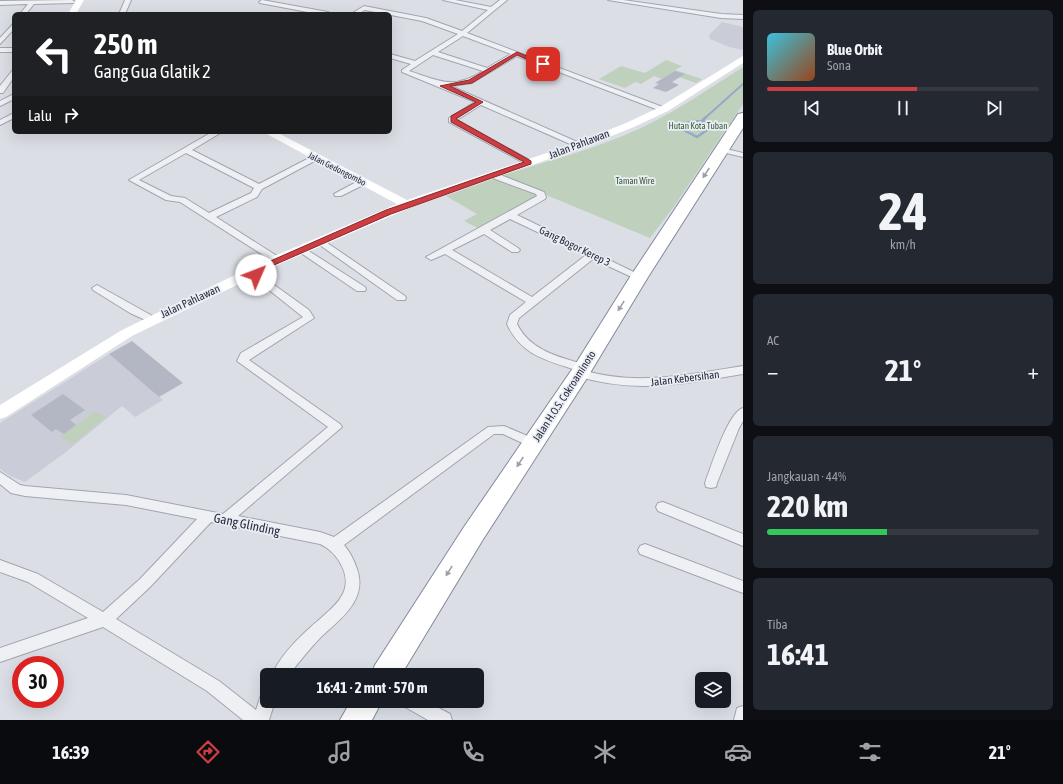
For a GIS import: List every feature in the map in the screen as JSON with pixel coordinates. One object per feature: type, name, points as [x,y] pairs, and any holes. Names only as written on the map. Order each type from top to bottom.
[{"type":"highway","name":"Jalan H.O.S. Cokroaminoto","points":[[389,668],[465,547],[581,371],[721,149],[742,121]]},
{"type":"highway","points":[[355,720],[363,708]]},
{"type":"main road","points":[[67,12],[75,0]]},
{"type":"main road","points":[[72,12],[75,0]]},
{"type":"main road","name":"Jalan Pahlawan","points":[[0,413],[91,354],[152,320],[277,260],[411,203],[580,145],[664,109],[743,59]]},
{"type":"main road","name":"Jalan Gedongombo","points":[[272,134],[362,182],[411,203]]},
{"type":"main road","name":"Jalan Gedongombo","points":[[282,134],[411,203]]},
{"type":"street","points":[[0,3],[75,0]]},
{"type":"street","points":[[123,12],[128,0]]},
{"type":"street","points":[[446,0],[492,9]]},
{"type":"street","points":[[504,0],[463,33],[431,52],[404,71],[480,102],[531,127],[580,145]]},
{"type":"street","points":[[611,0],[721,16],[743,17]]},
{"type":"street","points":[[24,12],[32,2]]},
{"type":"street","points":[[262,2],[309,12]]},
{"type":"street","points":[[357,12],[364,8],[383,12]]},
{"type":"street","points":[[392,14],[424,19],[664,109]]},
{"type":"street","points":[[0,42],[12,27]]},
{"type":"street","points":[[0,50],[12,50]]},
{"type":"street","points":[[431,52],[488,70]]},
{"type":"street","points":[[443,86],[470,82],[517,53]]},
{"type":"street","points":[[392,57],[415,63]]},
{"type":"street","points":[[0,91],[12,75]]},
{"type":"street","points":[[0,104],[12,97]]},
{"type":"street","points":[[480,102],[468,108],[452,120],[499,142],[529,162]]},
{"type":"street","points":[[0,123],[12,116]]},
{"type":"street","points":[[214,134],[133,180],[169,198],[182,200],[277,260]]},
{"type":"street","points":[[721,149],[743,155]]},
{"type":"street","points":[[186,150],[260,187]]},
{"type":"street","points":[[209,217],[254,195],[260,187],[316,158]]},
{"type":"street","points":[[431,257],[484,230],[542,197],[542,194],[493,175]]},
{"type":"street","points":[[338,194],[362,182]]},
{"type":"street","name":"Gang Bogor Kerep 3","points":[[510,215],[553,234],[592,255],[639,277]]},
{"type":"street","points":[[484,230],[515,250]]},
{"type":"street","points":[[320,241],[401,298]]},
{"type":"street","points":[[301,250],[361,289]]},
{"type":"street","points":[[446,250],[533,302]]},
{"type":"street","name":"Jalan Kebersihan","points":[[592,255],[514,317],[512,324],[519,339],[530,349],[598,380],[613,382],[659,383],[743,370]]},
{"type":"street","points":[[226,519],[336,427],[243,361],[245,356],[309,318],[305,312],[252,272]]},
{"type":"street","points":[[97,288],[138,314],[152,320]]},
{"type":"street","points":[[711,483],[732,427],[743,412]]},
{"type":"street","points":[[285,668],[305,643],[325,622],[339,612],[348,600],[352,579],[350,567],[345,556],[335,544],[492,430],[504,430],[533,443]]},
{"type":"street","name":"Gang Glinding","points":[[0,477],[16,489],[25,491],[120,500],[320,538],[335,544]]},
{"type":"street","points":[[663,507],[743,540]]},
{"type":"street","points":[[0,656],[104,620],[145,583],[208,516]]},
{"type":"street","points":[[645,550],[743,587]]},
{"type":"street","points":[[0,566],[33,578],[104,620],[213,686],[256,720]]},
{"type":"street","points":[[261,720],[265,708]]},
{"type":"street","points":[[423,708],[444,720]]},
{"type":"street","points":[[742,720],[743,714]]},
{"type":"shaded area","points":[[722,22],[743,27],[743,50],[729,47],[710,39],[709,35]]},
{"type":"shaded area","points":[[109,354],[163,400],[135,417],[122,406],[66,452],[25,482],[10,476],[0,469],[0,423]]},
{"type":"green space","points":[[666,60],[682,66],[675,70],[702,79],[696,83],[670,74],[662,79],[654,76],[641,84],[635,82],[625,88],[599,79],[621,66],[645,73]]},
{"type":"green space","name":"Taman Wire","points":[[743,67],[743,104],[673,208],[650,238],[500,176],[607,142],[641,128],[680,107]]},
{"type":"green space","points":[[496,178],[540,195],[482,230],[464,221],[477,214],[446,196]]},
{"type":"green space","points":[[95,411],[106,417],[73,444],[60,437]]},
{"type":"building","points":[[675,71],[685,74],[672,82],[679,85],[666,92],[653,88],[659,84],[655,83]]},
{"type":"building","points":[[132,341],[183,383],[159,397],[109,354]]},
{"type":"building","points":[[63,394],[85,410],[70,420],[76,425],[64,434],[56,429],[52,432],[31,415]]},
{"type":"waterway","points":[[705,118],[743,84]]},
{"type":"waterway","points":[[702,121],[705,118]]},
{"type":"waterway","points":[[694,121],[705,122],[711,127],[697,137],[680,128],[682,124],[694,121]]},
{"type":"route","points":[[256,275],[252,272],[388,212],[415,201],[529,162],[452,120],[468,108],[480,102],[443,86],[470,82],[517,53],[543,64]]},
{"type":"park label","name":"Hutan Kota Tuban","points":[[698,126]]}]
